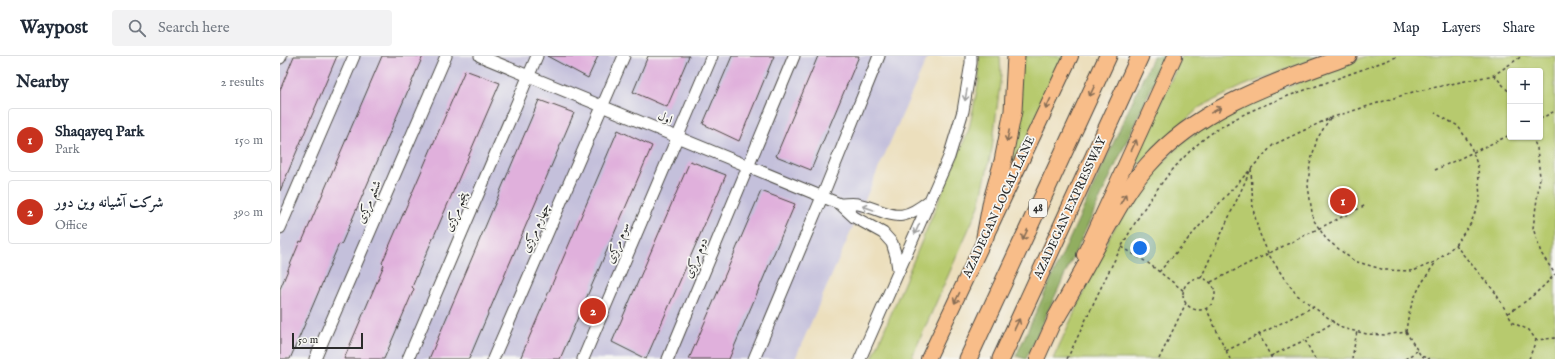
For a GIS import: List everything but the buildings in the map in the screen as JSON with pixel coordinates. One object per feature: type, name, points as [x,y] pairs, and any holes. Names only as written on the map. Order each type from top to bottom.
[{"type":"highway","points":[[986,237],[992,200],[1005,154],[1013,111],[1016,56]]},
{"type":"highway","name":"48","points":[[968,359],[1108,56]]},
{"type":"highway","name":"AZADEGAN EXPRESSWAY","points":[[1001,359],[1140,56]]},
{"type":"highway","points":[[1056,318],[1126,193],[1148,164],[1174,140],[1201,119],[1239,98],[1289,77],[1348,56]]},
{"type":"main road","name":"AZADEGAN LOCAL LANE","points":[[928,359],[1071,56]]},
{"type":"main road","points":[[1037,359],[1104,208],[1175,56]]},
{"type":"lane","points":[[280,228],[354,56]]},
{"type":"lane","name":"ششم مرکزی","points":[[315,359],[446,56]]},
{"type":"lane","name":"اول","points":[[480,56],[840,204],[858,204],[892,216],[906,215],[919,209],[930,200]]},
{"type":"lane","name":"پنجم مرکزی","points":[[408,359],[537,56]]},
{"type":"lane","name":"چهارم مرکزی","points":[[493,359],[624,56]]},
{"type":"lane","name":"سوم مرکزی","points":[[582,359],[712,56]]},
{"type":"lane","name":"دوم مرکزی","points":[[668,359],[794,56]]},
{"type":"lane","points":[[754,359],[879,56]]},
{"type":"lane","points":[[860,359],[948,157],[963,111],[971,56]]},
{"type":"lane","name":"اول","points":[[840,204],[854,217],[883,233],[892,243],[898,270]]},
{"type":"path","points":[[1066,359],[1136,221],[1169,174],[1186,156],[1206,138],[1222,127],[1266,104],[1399,56]]},
{"type":"path","points":[[1159,272],[1273,145],[1330,118],[1413,92],[1494,75],[1522,56]]},
{"type":"path","points":[[1494,75],[1507,90]]},
{"type":"path","points":[[1543,117],[1555,111]]},
{"type":"path","points":[[1430,359],[1421,356],[1406,332],[1407,317],[1412,301],[1422,282],[1437,261],[1455,245],[1471,223],[1480,198],[1478,167],[1470,144],[1458,126],[1435,113]]},
{"type":"path","points":[[1330,118],[1317,139],[1310,164],[1308,186],[1313,219],[1326,239],[1354,261],[1385,270],[1413,270],[1437,261]]},
{"type":"path","points":[[1435,170],[1507,136]]},
{"type":"path","points":[[1507,313],[1525,303],[1544,287],[1555,274],[1541,253],[1533,228],[1540,177],[1537,148],[1533,140]]},
{"type":"path","points":[[1251,169],[1254,209],[1259,232],[1269,254],[1284,278],[1298,295],[1312,307],[1342,328],[1385,335],[1406,332]]},
{"type":"path","points":[[1201,278],[1251,169]]},
{"type":"path","points":[[1211,282],[1366,205]]},
{"type":"path","points":[[1455,245],[1495,292],[1513,323],[1529,330],[1536,340]]},
{"type":"path","points":[[1122,247],[1148,263],[1184,291]]},
{"type":"path","points":[[1201,278],[1211,282],[1214,287],[1215,298],[1213,303],[1200,310],[1194,309],[1186,303],[1184,299],[1184,291],[1187,284],[1191,280],[1201,278]]},
{"type":"path","points":[[1159,359],[1186,303]]},
{"type":"path","points":[[1226,351],[1312,307]]},
{"type":"path","points":[[1206,308],[1230,359]]},
{"type":"path","points":[[1271,356],[1305,340],[1334,322]]},
{"type":"path","points":[[1352,359],[1357,331]]},
{"type":"path","points":[[1259,334],[1272,359]]},
{"type":"path","points":[[1536,340],[1555,338]]},
{"type":"path","points":[[1305,340],[1315,359]]},
{"type":"path","points":[[1529,359],[1536,340]]},
{"type":"path","points":[[1405,359],[1417,351]]},
{"type":"shaded area","points":[[280,56],[928,56],[795,359],[280,359]]},
{"type":"green space","points":[[979,56],[1000,56],[1001,75],[992,149],[979,206],[911,359],[872,359],[969,129],[979,80]]},
{"type":"green space","points":[[1021,56],[1065,56],[998,201]]},
{"type":"green space","points":[[1153,56],[1166,56],[1026,359],[1016,356]]},
{"type":"green space","points":[[1182,56],[1321,56],[1243,86],[1200,107],[1135,167],[1132,164]]},
{"type":"green space","points":[[1366,56],[1555,56],[1555,359],[1053,359],[1109,237],[1144,182],[1186,139],[1232,109]]},
{"type":"place","name":"Shaqayeq Park","points":[[1343,201]]},
{"type":"place","name":"شرکت آشیانه وین دور","points":[[593,311]]}]
